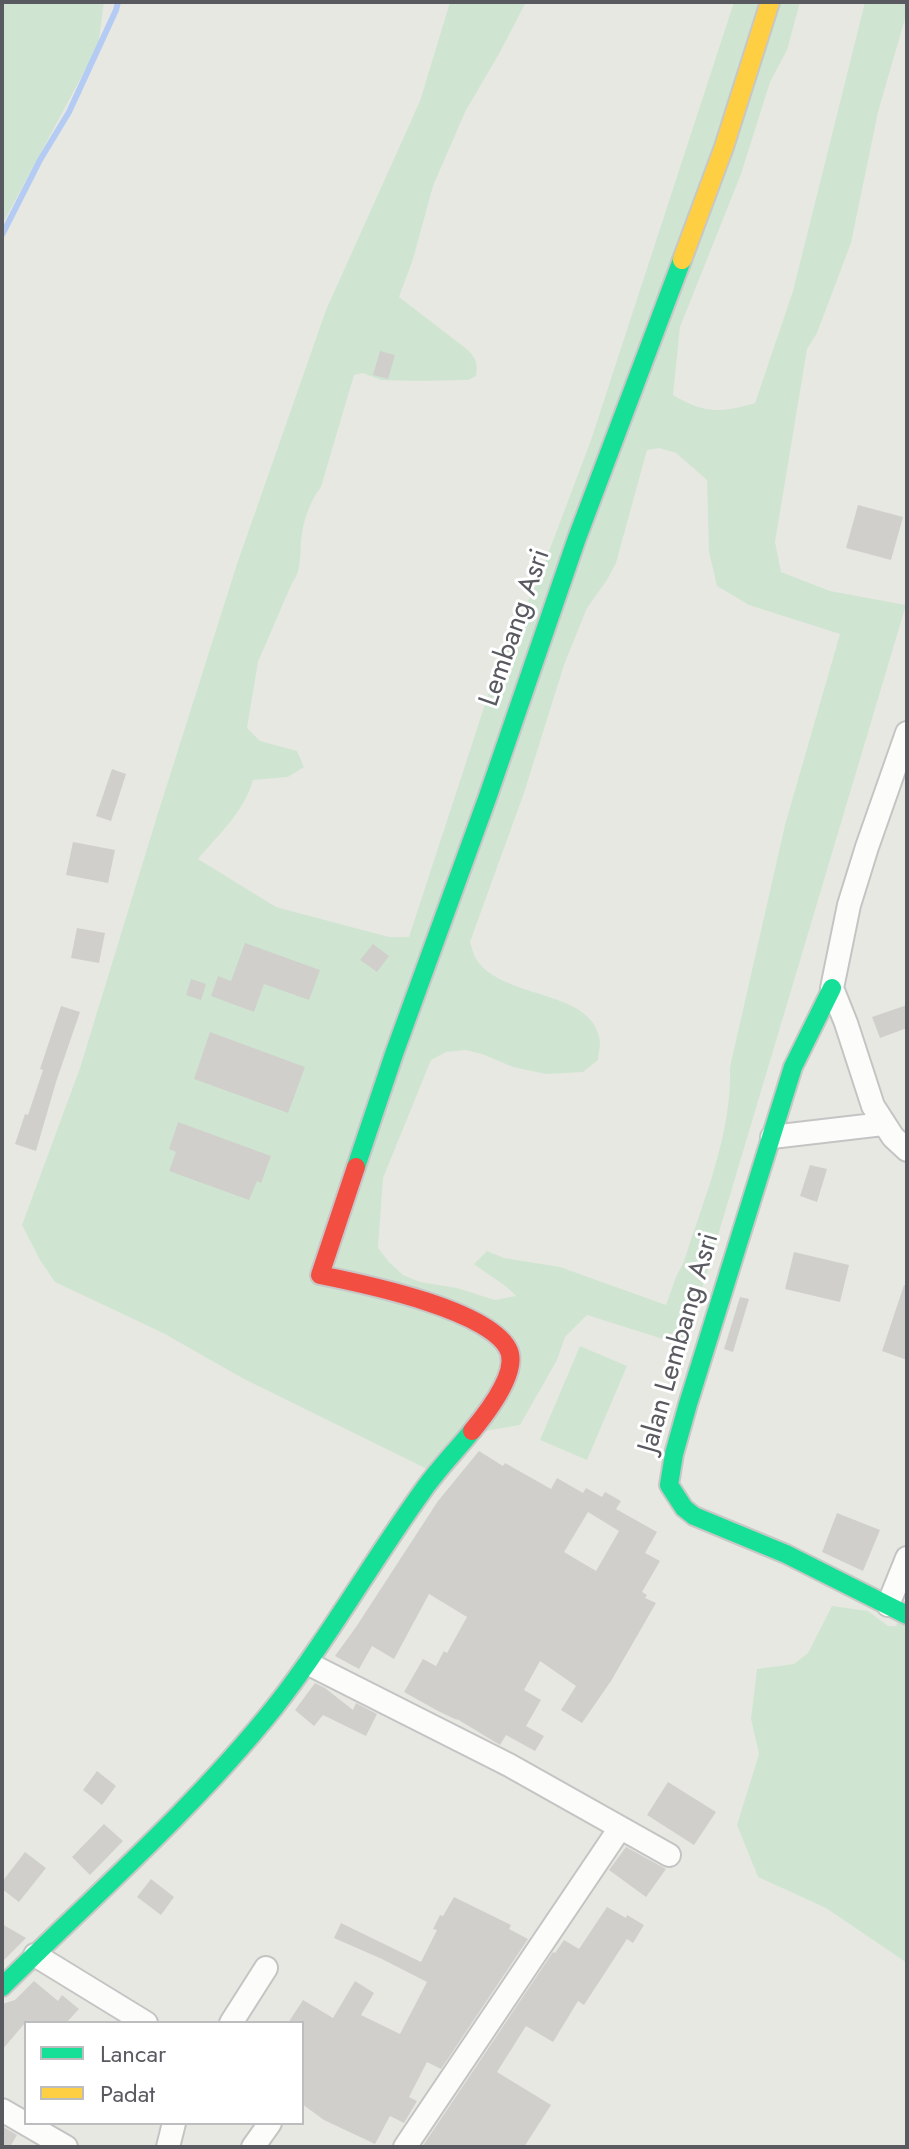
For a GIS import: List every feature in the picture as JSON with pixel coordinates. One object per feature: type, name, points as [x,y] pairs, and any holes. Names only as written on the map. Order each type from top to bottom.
[{"type":"street","name":"Lembang Asri","points":[[309,1664],[425,1488],[487,1411],[509,1367],[510,1356],[502,1341],[467,1316],[414,1298],[320,1275],[394,1054],[577,538],[724,147],[770,2]]},
{"type":"street","points":[[883,1124],[772,1137],[793,1067],[832,988],[854,890],[907,733]]},
{"type":"street","points":[[832,988],[873,1106],[893,1137],[907,1150]]},
{"type":"street","name":"Jalan Lembang Asri","points":[[772,1137],[688,1404],[669,1485],[677,1500],[694,1516],[786,1554],[897,1610]]},
{"type":"street","points":[[897,1610],[907,1558]]},
{"type":"street","points":[[2,1987],[220,1771],[309,1664],[509,1765],[669,1855]]},
{"type":"street","points":[[405,2147],[620,1828]]},
{"type":"street","points":[[35,1955],[143,2021]]},
{"type":"street","points":[[232,2021],[266,1968]]},
{"type":"street","points":[[2,2110],[24,2123]]},
{"type":"street","points":[[28,2125],[66,2147]]},
{"type":"street","points":[[168,2147],[174,2125]]},
{"type":"street","points":[[253,2147],[269,2125]]},
{"type":"green space","points":[[2,2],[104,2],[98,46],[2,225]]},
{"type":"green space","points":[[450,2],[526,2],[465,112],[433,186],[399,297],[468,350],[476,362],[476,376],[468,380],[416,381],[381,380],[363,373],[354,375],[321,487],[304,522],[298,572],[258,662],[247,728],[260,741],[297,751],[304,767],[288,777],[253,780],[244,802],[198,859],[276,907],[389,937],[409,937],[488,695],[548,554],[591,440],[734,2],[800,2],[787,50],[770,82],[741,174],[680,327],[673,395],[694,406],[713,410],[755,403],[793,291],[865,2],[907,2],[907,12],[878,112],[851,243],[817,333],[807,349],[775,542],[781,572],[830,591],[906,605],[685,1346],[587,1315],[565,1337],[557,1360],[520,1425],[462,1435],[429,1470],[244,1379],[163,1333],[55,1282],[22,1225],[80,1068],[237,564],[326,310],[420,101]],"holes":[[[659,448],[676,453],[707,480],[709,552],[717,586],[749,605],[840,634],[785,825],[730,1067],[722,1141],[708,1190],[666,1305],[560,1267],[504,1258],[487,1251],[474,1264],[516,1296],[495,1300],[457,1288],[420,1282],[403,1275],[378,1248],[383,1178],[431,1060],[446,1052],[465,1050],[513,1067],[546,1074],[583,1072],[598,1060],[600,1042],[594,1025],[582,1012],[566,1003],[506,982],[489,972],[476,959],[470,942],[524,793],[564,665],[587,608],[616,563],[647,450]]]},
{"type":"green space","points":[[580,1346],[627,1366],[587,1460],[540,1440]]},
{"type":"green space","points":[[907,1574],[907,1963],[826,1908],[758,1877],[737,1825],[759,1754],[751,1719],[757,1669],[794,1664],[808,1653],[832,1606],[868,1611],[888,1626],[896,1626],[905,1604]]},
{"type":"building","points":[[380,351],[395,355],[388,379],[373,375]]},
{"type":"building","points":[[858,505],[903,517],[891,560],[846,548]]},
{"type":"building","points":[[112,769],[126,774],[111,821],[96,816]]},
{"type":"building","points":[[73,842],[115,850],[108,883],[66,875]]},
{"type":"building","points":[[77,928],[105,933],[99,963],[71,958]]},
{"type":"building","points":[[245,943],[320,970],[309,1000],[264,984],[254,1012],[211,996],[218,976],[231,981]]},
{"type":"building","points":[[373,944],[389,956],[377,972],[360,960]]},
{"type":"building","points":[[191,979],[206,984],[201,1000],[186,995]]},
{"type":"building","points":[[907,1005],[907,1028],[880,1038],[872,1017]]},
{"type":"building","points":[[61,1006],[80,1012],[36,1151],[15,1144],[43,1070],[40,1069]]},
{"type":"building","points":[[210,1032],[305,1067],[288,1113],[194,1079]]},
{"type":"building","points":[[178,1122],[271,1156],[261,1183],[257,1181],[249,1200],[169,1171],[176,1152],[169,1149]]},
{"type":"building","points":[[810,1165],[827,1169],[817,1202],[800,1196]]},
{"type":"building","points":[[794,1252],[849,1265],[840,1302],[785,1289]]},
{"type":"building","points":[[904,1285],[907,1286],[907,1360],[882,1351]]},
{"type":"building","points":[[740,1297],[749,1299],[733,1352],[724,1349]]},
{"type":"building","points":[[479,1451],[551,1489],[557,1478],[583,1493],[586,1488],[602,1497],[605,1492],[621,1501],[616,1509],[657,1532],[645,1553],[660,1561],[642,1592],[647,1595],[645,1598],[656,1603],[611,1681],[582,1723],[561,1710],[576,1686],[540,1661],[524,1690],[541,1700],[526,1726],[544,1736],[535,1751],[506,1735],[500,1745],[404,1692],[423,1659],[436,1666],[444,1651],[447,1653],[467,1617],[429,1594],[394,1659],[372,1646],[359,1669],[335,1656],[438,1501]],"holes":[[[588,1512],[619,1531],[596,1571],[564,1552]]]},
{"type":"building","points":[[837,1513],[880,1530],[863,1571],[822,1552]]},
{"type":"building","points":[[315,1683],[353,1710],[356,1703],[377,1714],[366,1736],[323,1715],[314,1726],[295,1710]]},
{"type":"building","points":[[97,1771],[116,1786],[102,1805],[83,1790]]},
{"type":"building","points":[[668,1782],[716,1812],[694,1845],[647,1815]]},
{"type":"building","points":[[104,1824],[123,1841],[90,1875],[72,1857]]},
{"type":"building","points":[[626,1847],[666,1869],[646,1897],[609,1870]]},
{"type":"building","points":[[25,1852],[46,1868],[19,1902],[2,1889],[2,1882]]},
{"type":"building","points":[[151,1879],[174,1897],[161,1915],[137,1897]]},
{"type":"building","points":[[454,1897],[511,1925],[509,1929],[528,1939],[441,2069],[427,2062],[409,2097],[417,2101],[404,2123],[390,2116],[375,2144],[324,2120],[304,2105],[304,2021],[289,2021],[303,2000],[333,2018],[355,1981],[374,1993],[361,2015],[400,2034],[427,1982],[334,1938],[341,1923],[421,1962],[437,1930],[433,1929],[440,1915],[443,1916]]},
{"type":"building","points":[[607,1907],[644,1925],[633,1943],[627,1939],[584,2005],[578,2001],[553,2042],[526,2026],[497,2072],[551,2105],[524,2147],[422,2147],[553,1952],[564,1940],[579,1949]]},
{"type":"building","points":[[2,1924],[26,1938],[2,1962]]},
{"type":"building","points":[[34,1981],[58,2001],[62,1995],[79,2009],[68,2021],[24,2021],[2,2050],[2,2004],[15,2000]]},
{"type":"building","points":[[2,2126],[17,2135],[10,2147],[2,2147]]},
{"type":"waterway","points":[[2,235],[40,160],[69,112],[118,2]]},
{"type":"traffic: fast","points":[[356,1167],[577,538],[682,260]]},
{"type":"traffic: fast","points":[[832,988],[793,1067],[688,1404],[669,1485],[684,1508],[694,1516],[786,1554],[907,1615]]},
{"type":"traffic: fast","points":[[2,1987],[177,1817],[243,1745],[313,1655],[428,1484],[472,1431]]},
{"type":"traffic: slow","points":[[682,260],[724,147],[770,2]]},
{"type":"traffic: jam","points":[[356,1167],[320,1275],[426,1301],[456,1312],[500,1339],[510,1354],[508,1373],[498,1395],[472,1431]]}]
